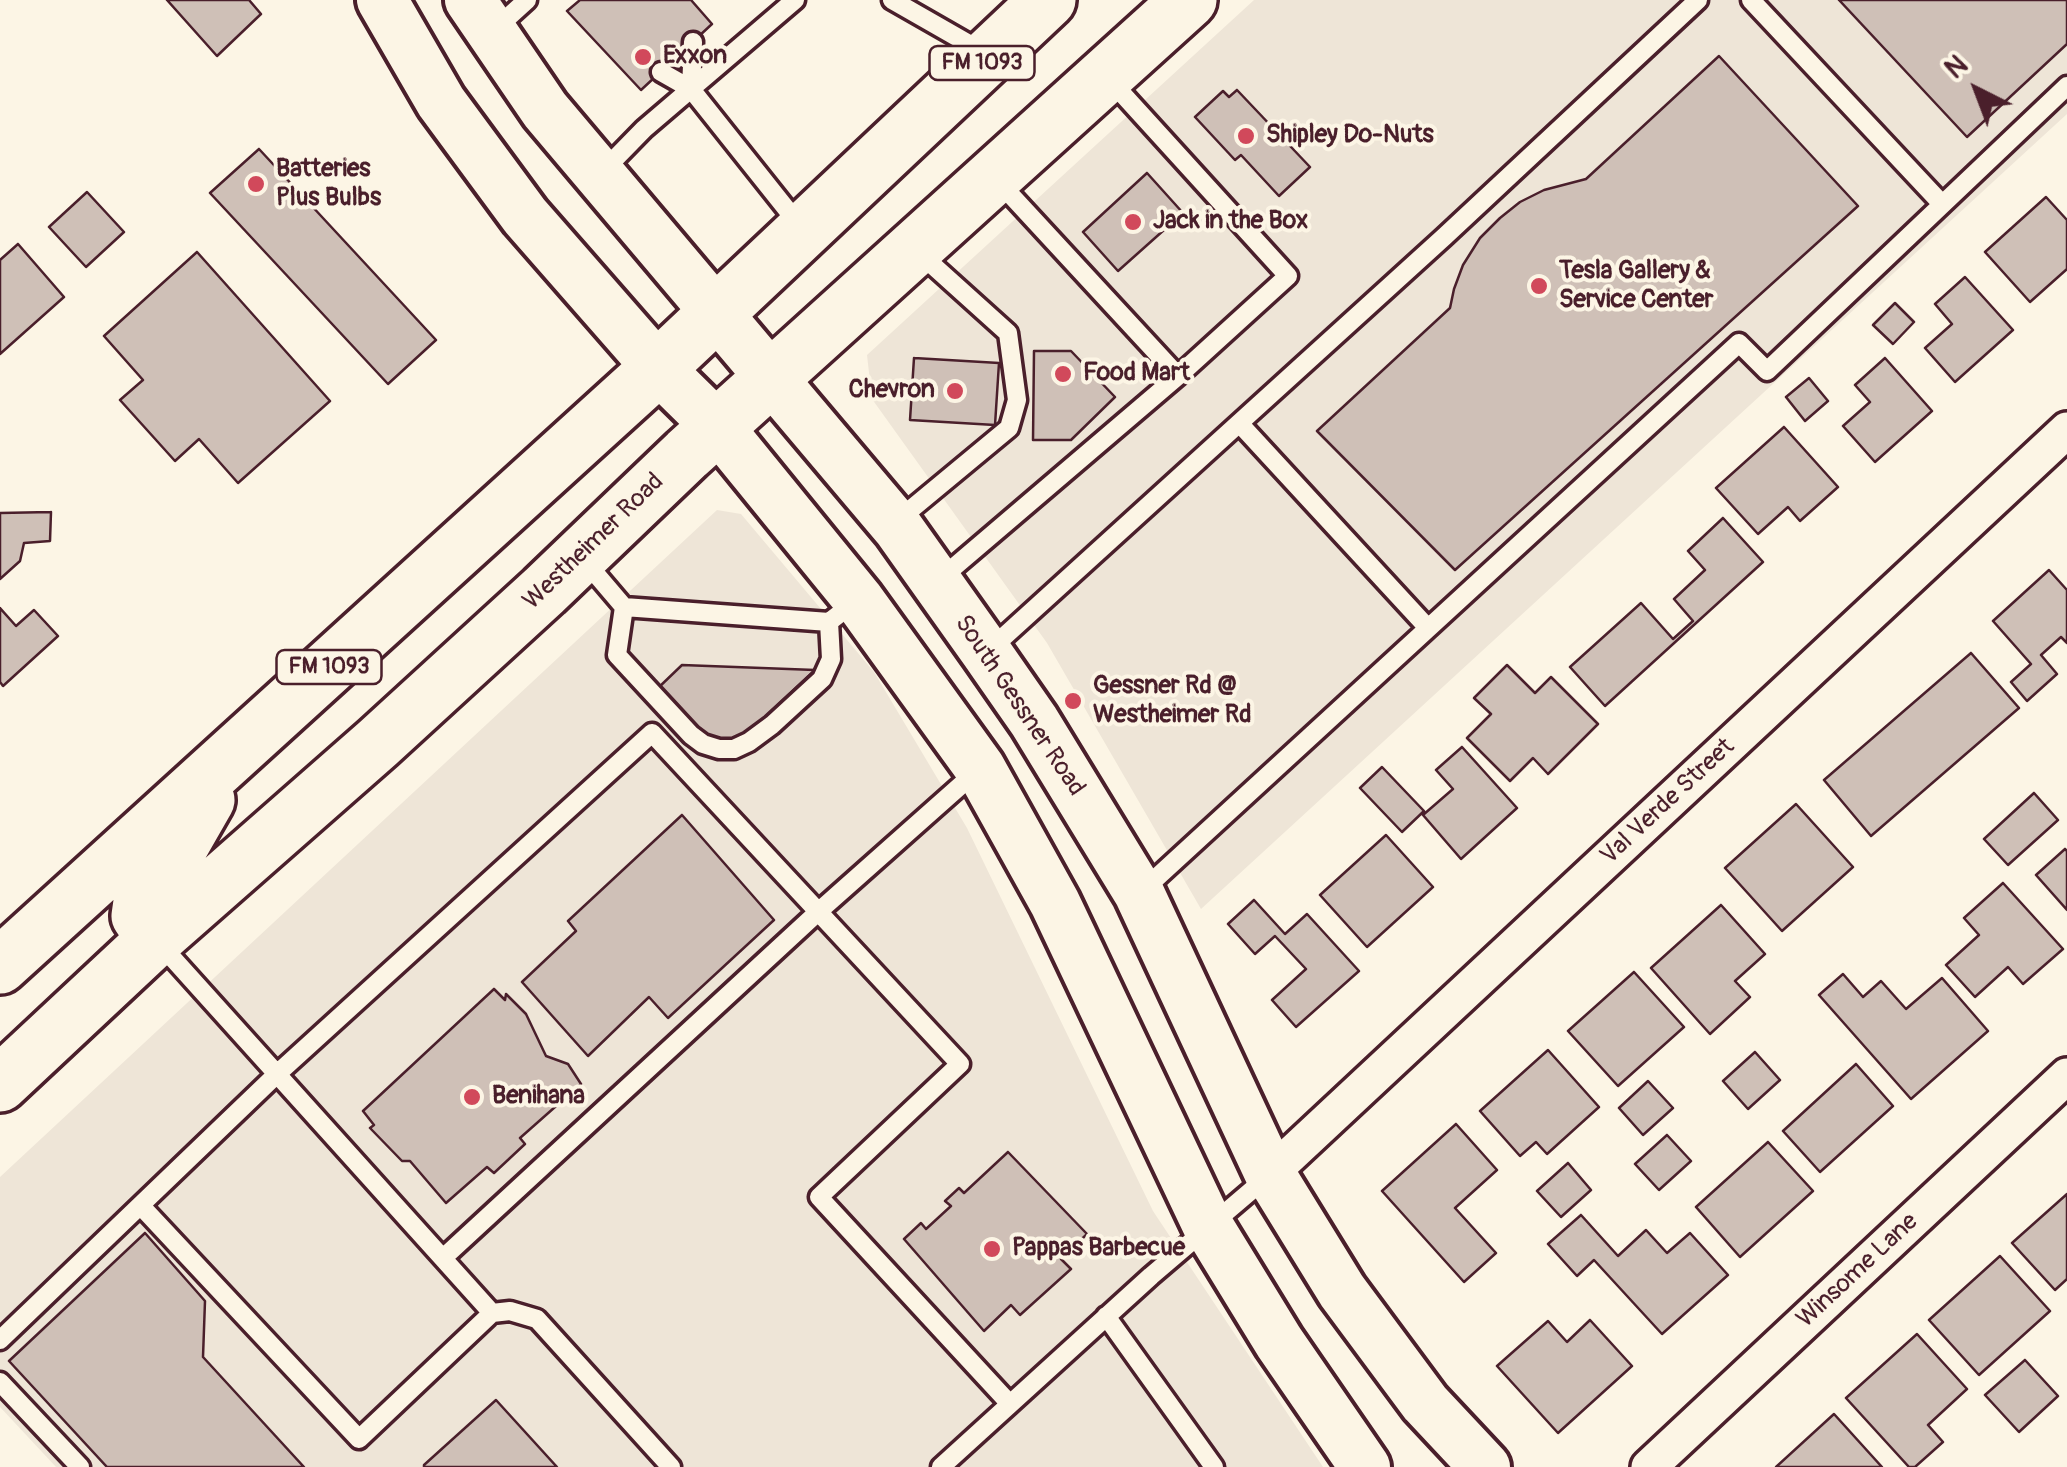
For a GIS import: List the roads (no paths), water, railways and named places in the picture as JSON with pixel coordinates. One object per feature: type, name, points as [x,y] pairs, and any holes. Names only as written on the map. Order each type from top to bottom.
[{"type":"main road","points":[[382,0],[441,102],[525,216],[658,368],[718,427],[844,611],[980,768],[1055,904],[1208,1226],[1279,1342],[1365,1467]]},
{"type":"main road","name":"FM 1093","points":[[0,966],[658,368],[1048,0]]},
{"type":"main road","name":"Westheimer Road","points":[[0,1084],[1189,0]]},
{"type":"main road","name":"South Gessner Road","points":[[496,11],[545,110],[893,523],[1034,722],[1139,893],[1270,1174],[1354,1307],[1425,1403],[1485,1467]]},
{"type":"main road","points":[[155,939],[138,916],[141,902],[160,882],[233,754]]},
{"type":"main road","points":[[1055,904],[1139,893]]},
{"type":"street","name":"Val Verde Street","points":[[1270,1174],[2067,430]]},
{"type":"street","name":"Winsome Lane","points":[[1649,1467],[2067,1076]]},
{"type":"lane","points":[[599,174],[794,0]]},
{"type":"lane","points":[[892,0],[989,56]]},
{"type":"lane","points":[[986,652],[1240,424],[1698,0]]},
{"type":"lane","points":[[1751,0],[1942,204]]},
{"type":"lane","points":[[691,89],[693,42]]},
{"type":"lane","points":[[661,72],[691,89],[804,230]]},
{"type":"lane","points":[[936,583],[1178,376],[1288,276],[1106,75]]},
{"type":"lane","points":[[1139,893],[1739,343],[1766,371],[2067,86]]},
{"type":"lane","points":[[994,176],[1178,376]]},
{"type":"lane","points":[[893,523],[1009,428],[1017,400],[1008,333],[914,248]]},
{"type":"lane","points":[[1240,424],[1428,628]]},
{"type":"lane","points":[[581,556],[624,607],[617,655],[691,735],[719,749],[734,749],[749,742],[822,679],[844,611],[624,607]]},
{"type":"lane","points":[[0,1340],[277,1074],[652,733],[960,1064],[818,1197],[1010,1404]]},
{"type":"lane","points":[[442,1258],[980,768]]},
{"type":"lane","points":[[155,939],[492,1313]]},
{"type":"lane","points":[[941,1467],[1106,1316],[1270,1174]]},
{"type":"lane","points":[[141,1206],[360,1439],[492,1313],[510,1311],[537,1319],[671,1467]]},
{"type":"lane","points":[[1106,1316],[1214,1467]]},
{"type":"lane","points":[[0,1382],[80,1467]]},
{"type":"place","name":"Exxon","points":[[643,57]]},
{"type":"place","name":"Shipley Do-Nuts","points":[[1246,136]]},
{"type":"place","name":"Batteries Plus Bulbs","points":[[256,184]]},
{"type":"place","name":"Jack in the Box","points":[[1133,222]]},
{"type":"place","name":"Tesla Gallery & Service Center","points":[[1539,286]]},
{"type":"place","name":"Food Mart","points":[[1063,374]]},
{"type":"place","name":"Chevron","points":[[955,391]]},
{"type":"place","name":"Gessner Rd @ Westheimer Rd","points":[[1073,701]]},
{"type":"place","name":"Benihana","points":[[472,1097]]},
{"type":"place","name":"Pappas Barbecue","points":[[992,1249]]}]
